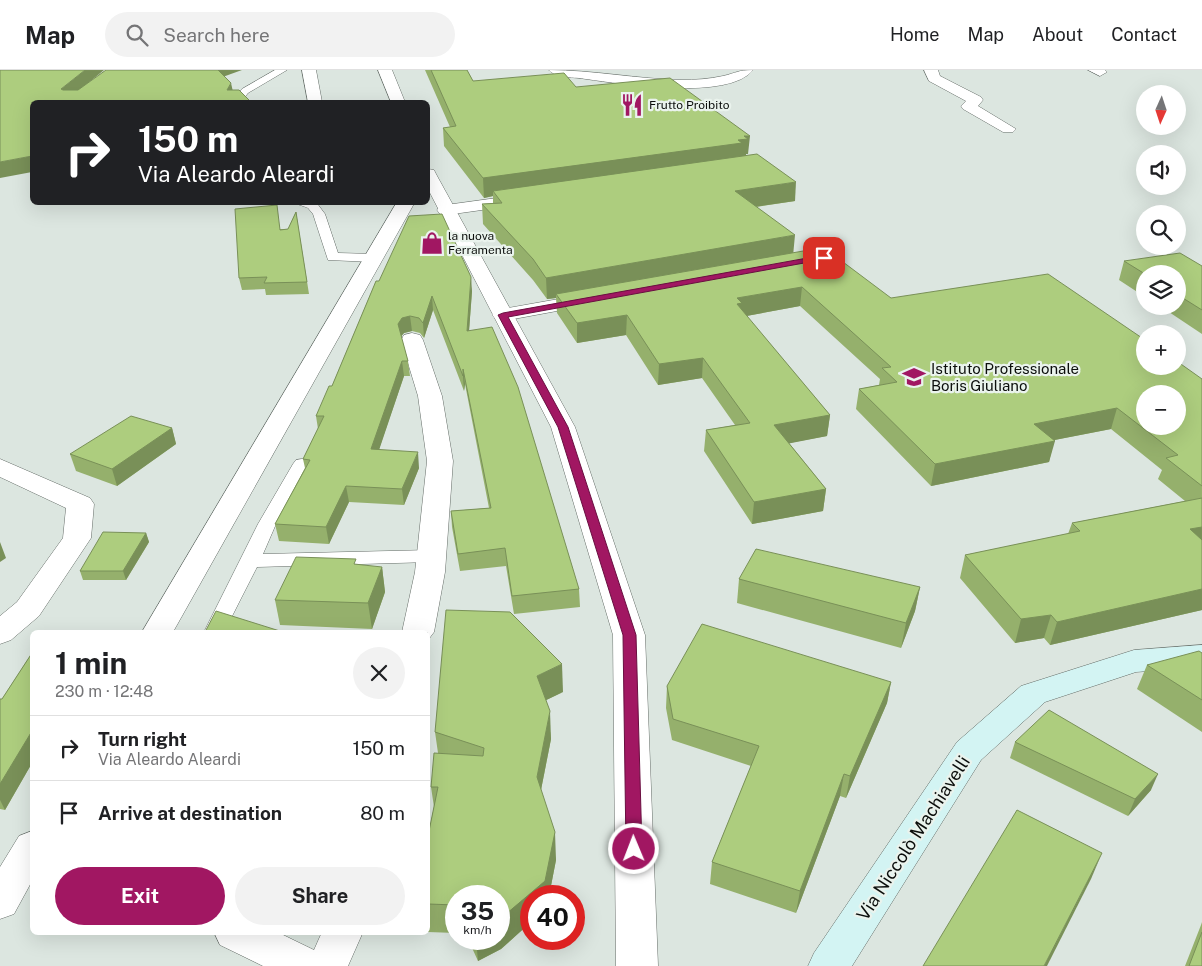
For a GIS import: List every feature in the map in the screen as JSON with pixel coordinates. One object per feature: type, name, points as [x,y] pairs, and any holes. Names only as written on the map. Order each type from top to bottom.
[{"type":"main road","name":"Via Niccolò Machiavelli","points":[[829,966],[969,751],[1033,694],[1134,662],[1202,656]]},
{"type":"street","points":[[309,70],[315,100]]},
{"type":"street","points":[[385,70],[397,100]]},
{"type":"street","points":[[556,70],[654,84],[710,82],[735,77],[746,70]]},
{"type":"street","points":[[932,70],[934,78],[976,100],[968,106],[1008,129]]},
{"type":"street","points":[[430,182],[563,427],[629,635],[637,966]]},
{"type":"street","points":[[446,210],[534,198]]},
{"type":"street","points":[[158,630],[404,205]]},
{"type":"street","points":[[503,315],[610,296]]},
{"type":"street","points":[[412,340],[430,396],[440,461],[431,556],[418,630]]},
{"type":"street","points":[[0,467],[80,504],[77,538],[28,609],[0,632]]},
{"type":"street","points":[[240,935],[305,966]]},
{"type":"street","points":[[327,966],[342,935]]},
{"type":"lane","points":[[238,100],[245,91],[282,70]]},
{"type":"lane","points":[[312,205],[319,214],[333,257],[374,258]]},
{"type":"lane","points":[[215,630],[267,524],[302,464]]},
{"type":"lane","points":[[250,562],[431,556]]},
{"type":"building","points":[[0,70],[85,70],[61,89],[78,90],[106,70],[218,70],[231,83],[227,90],[239,90],[249,100],[30,100],[30,156],[0,162]]},
{"type":"building","points":[[431,70],[467,70],[473,81],[564,73],[576,87],[670,78],[750,136],[744,136],[748,139],[738,140],[742,143],[483,178],[443,128],[456,126]]},
{"type":"building","points":[[757,154],[796,182],[735,191],[795,235],[546,278],[533,259],[482,204],[502,203],[493,191]]},
{"type":"building","points":[[277,205],[280,230],[288,229],[296,212],[307,282],[264,283],[267,277],[239,278],[235,209]]},
{"type":"building","points":[[442,214],[471,277],[467,331],[492,327],[518,387],[579,589],[512,596],[505,548],[458,554],[451,511],[491,508],[463,369],[463,376],[432,296],[423,323],[419,318],[410,316],[402,318],[398,324],[408,361],[402,361],[371,449],[418,452],[402,489],[346,486],[326,527],[275,524],[310,460],[303,459],[324,416],[316,416],[329,386],[332,386],[376,281],[379,281],[409,216]]},
{"type":"building","points":[[809,250],[816,256],[831,253],[891,298],[1048,274],[1136,334],[1136,375],[1186,375],[1186,368],[1202,379],[1202,486],[1166,458],[1178,455],[1152,435],[1186,435],[1186,385],[1136,385],[1136,423],[1117,408],[1034,424],[1055,441],[935,464],[859,389],[897,382],[882,368],[891,367],[802,287],[737,298],[742,303],[737,304],[830,415],[774,425],[826,489],[754,502],[706,430],[750,423],[703,358],[659,364],[627,315],[577,323],[556,294]]},
{"type":"building","points":[[1166,255],[1183,255],[1202,266],[1202,310],[1186,300],[1186,265],[1136,265],[1136,268],[1124,261]]},
{"type":"building","points":[[131,416],[172,428],[112,469],[70,454]]},
{"type":"building","points":[[1202,498],[1202,527],[1190,529],[1202,540],[1202,589],[1057,622],[1051,615],[1021,619],[965,555],[1080,531],[1072,523]]},
{"type":"building","points":[[103,532],[146,533],[123,571],[80,571]]},
{"type":"building","points":[[756,549],[920,587],[906,623],[739,579]]},
{"type":"building","points":[[296,557],[356,559],[354,564],[382,567],[368,603],[275,600]]},
{"type":"building","points":[[446,610],[510,612],[562,664],[537,676],[550,711],[537,777],[555,832],[545,881],[540,885],[520,885],[520,902],[510,911],[510,885],[445,885],[445,905],[430,904],[430,826],[438,787],[431,787],[434,753],[483,756],[484,748],[435,732]]},
{"type":"building","points":[[216,611],[277,630],[206,630]]},
{"type":"building","points":[[702,624],[891,682],[850,776],[844,774],[800,891],[712,862],[759,746],[673,719],[667,686]]},
{"type":"building","points":[[1199,651],[1202,653],[1202,700],[1147,665]]},
{"type":"building","points":[[30,656],[30,734],[0,784],[0,699],[2,699]]},
{"type":"building","points":[[1049,710],[1158,774],[1135,799],[1015,742]]},
{"type":"building","points":[[1017,810],[1102,853],[1044,966],[923,966]]},
{"type":"building","points":[[1202,932],[1202,966],[1189,966]]},
{"type":"place","name":"Frutto Proibito","points":[[632,105]]},
{"type":"place","name":"la nuova Ferramenta","points":[[432,243]]},
{"type":"place","name":"Istituto Professionale Boris Giuliano","points":[[914,377]]},
{"type":"route","points":[[634,849],[629,635],[563,427],[503,315],[824,258]]}]
